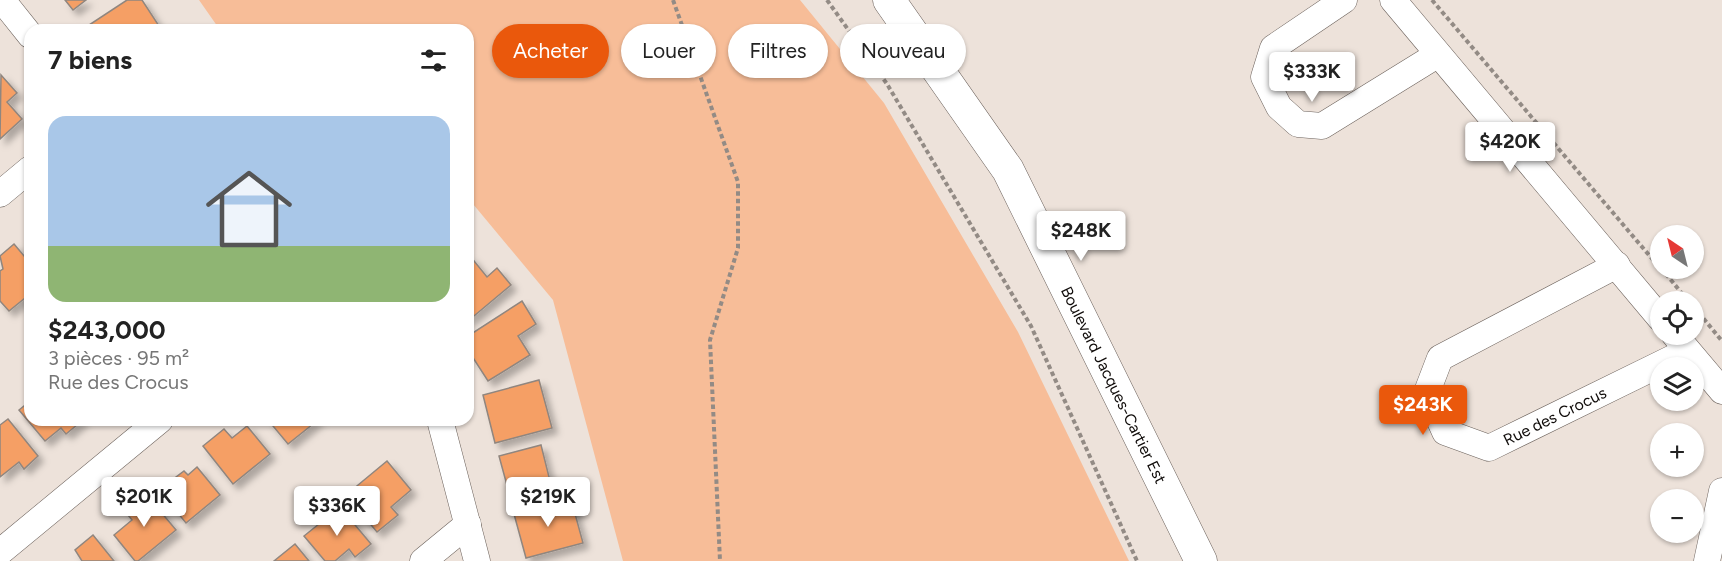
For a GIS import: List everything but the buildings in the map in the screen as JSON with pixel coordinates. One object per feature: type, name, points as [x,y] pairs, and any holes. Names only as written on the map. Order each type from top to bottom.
[{"type":"main road","name":"Boulevard Jacques-Cartier Est","points":[[889,0],[1008,170],[1201,561]]},
{"type":"street","points":[[2,0],[24,28]]},
{"type":"street","points":[[1344,0],[1273,48],[1264,77],[1279,107],[1298,124],[1322,126],[1437,55]]},
{"type":"street","points":[[1394,0],[1437,55],[1650,306]]},
{"type":"street","points":[[0,194],[24,174]]},
{"type":"street","name":"Rue des Crocus","points":[[1617,265],[1440,358],[1427,392],[1445,432],[1489,448],[1676,345]]},
{"type":"street","name":"Rue des Crocus","points":[[1682,345],[1722,391]]},
{"type":"street","points":[[0,552],[153,426]]},
{"type":"street","points":[[442,426],[477,561]]},
{"type":"street","points":[[1707,561],[1722,491]]},
{"type":"street","points":[[423,561],[468,524]]},
{"type":"path","points":[[673,0],[738,182],[738,248],[710,340],[720,561]]},
{"type":"path","points":[[827,0],[887,84],[1031,326],[1137,561]]},
{"type":"path","points":[[1432,0],[1650,255]]},
{"type":"path","points":[[1670,279],[1680,291]]},
{"type":"path","points":[[1704,319],[1722,341]]},
{"type":"shaded area","points":[[199,0],[800,0],[820,24],[728,24],[728,78],[828,78],[828,34],[840,49],[840,78],[864,78],[884,103],[1018,332],[1129,561],[623,561],[553,300],[474,205],[474,24],[216,24]]}]
